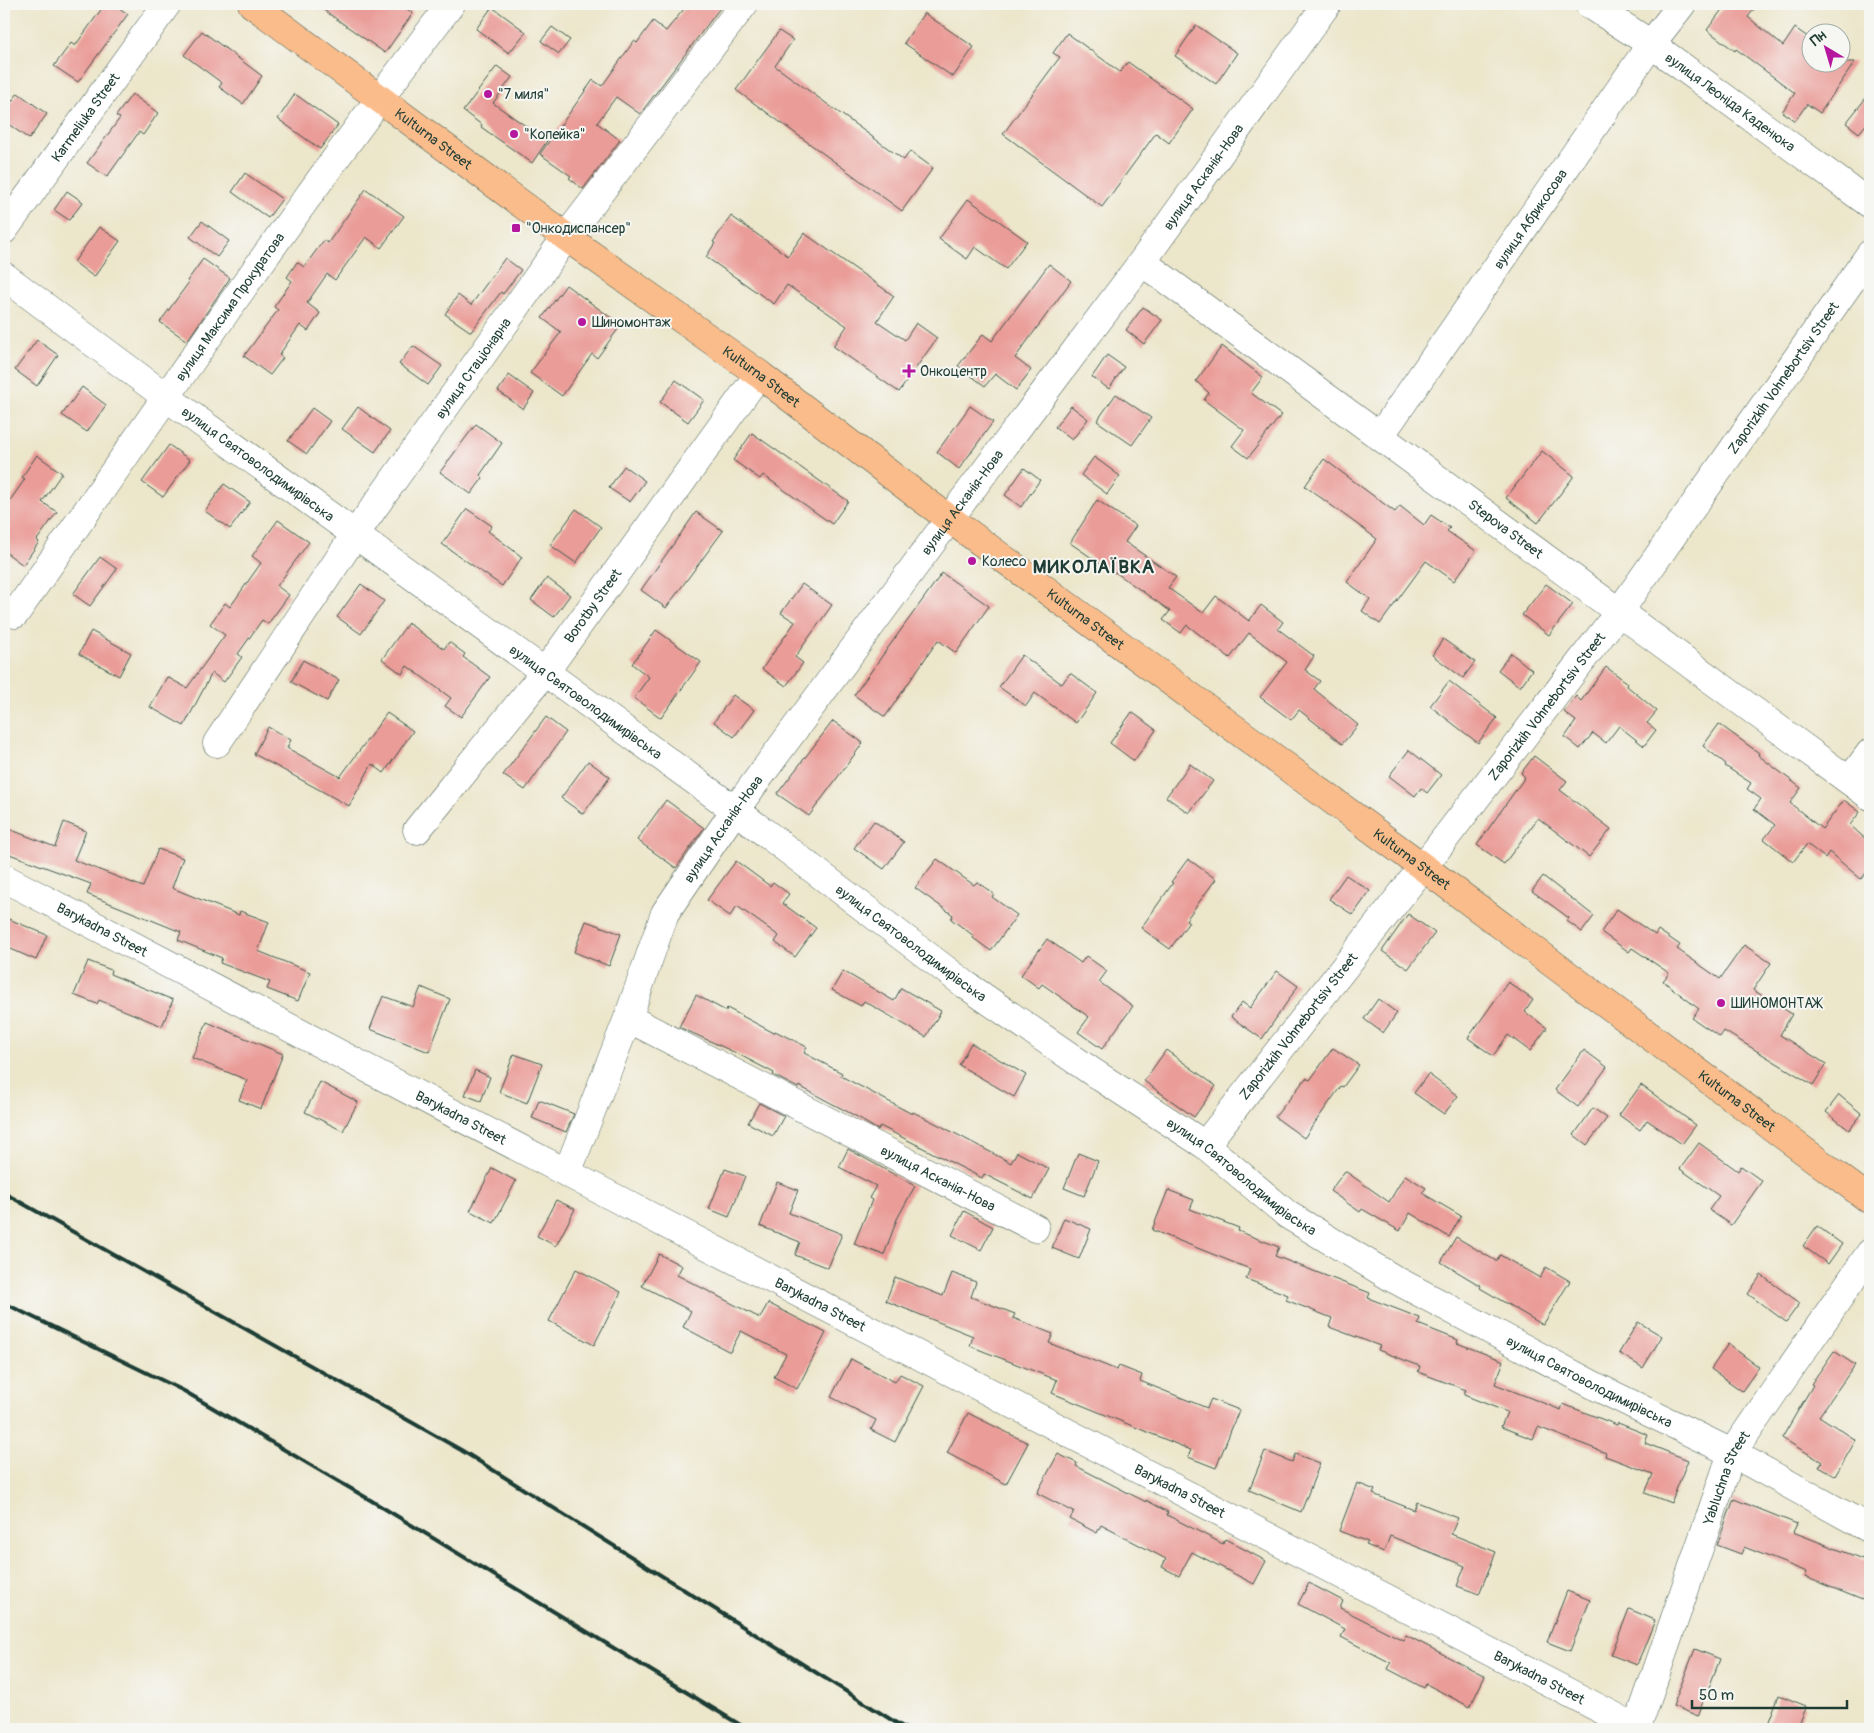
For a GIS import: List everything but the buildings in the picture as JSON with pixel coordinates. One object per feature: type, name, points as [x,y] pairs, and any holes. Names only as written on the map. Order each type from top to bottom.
[{"type":"main road","name":"Kulturna Street","points":[[252,4],[380,97],[566,237],[759,374],[950,518],[1870,1200]]},
{"type":"street","name":"Karmeliuka Street","points":[[4,230],[167,4]]},
{"type":"street","name":"вулиця Максима Прокуратова","points":[[15,614],[166,397],[380,97],[451,4]]},
{"type":"street","name":"вулиця Стаціонарна","points":[[217,743],[356,533],[566,237],[744,4]]},
{"type":"street","name":"вулиця Асканія-Нова","points":[[567,1173],[628,1018],[665,913],[735,810],[950,518],[1142,262],[1327,4]]},
{"type":"street","name":"вулиця Леоніда Каденюка","points":[[1589,4],[1650,44],[1870,204]]},
{"type":"street","name":"вулиця Абрикосова","points":[[1380,436],[1650,44],[1682,4]]},
{"type":"street","name":"Zaporizkih Vohnebortsiv Street","points":[[1204,1145],[1423,867],[1619,612],[1870,254]]},
{"type":"street","name":"Stepova Street","points":[[1142,262],[1860,788]]},
{"type":"street","name":"вулиця Святоволодимирівська","points":[[4,276],[166,397],[356,533],[735,810],[966,985],[1094,1074],[1204,1145],[1288,1215],[1394,1280],[1597,1387],[1732,1452],[1870,1529]]},
{"type":"street","name":"Borotby Street","points":[[417,830],[545,672],[759,374]]},
{"type":"street","points":[[1860,788],[1870,752]]},
{"type":"street","name":"Barykadna Street","points":[[4,878],[567,1173],[1638,1729]]},
{"type":"street","name":"вулиця Асканія-Нова","points":[[628,1018],[1035,1228]]},
{"type":"street","name":"Yabluchna Street","points":[[1638,1729],[1732,1452],[1870,1253]]},
{"type":"railway","points":[[4,1193],[461,1450],[906,1729]]},
{"type":"railway","points":[[4,1303],[184,1391],[372,1501],[747,1729]]},
{"type":"place","name":"\"7 миля\"","points":[[488,94]]},
{"type":"place","name":"\"Копейка\"","points":[[514,134]]},
{"type":"place","name":"\"Онкодиспансер\"","points":[[516,228]]},
{"type":"place","name":"Шиномонтаж","points":[[582,322]]},
{"type":"place","name":"Онкоцентр","points":[[909,371]]},
{"type":"place","name":"Колесо","points":[[972,561]]},
{"type":"place","name":"ШИНОМОНТАЖ","points":[[1721,1003]]},
{"type":"district","name":"МИКОЛАЇВКА","points":[[1094,566]]}]
